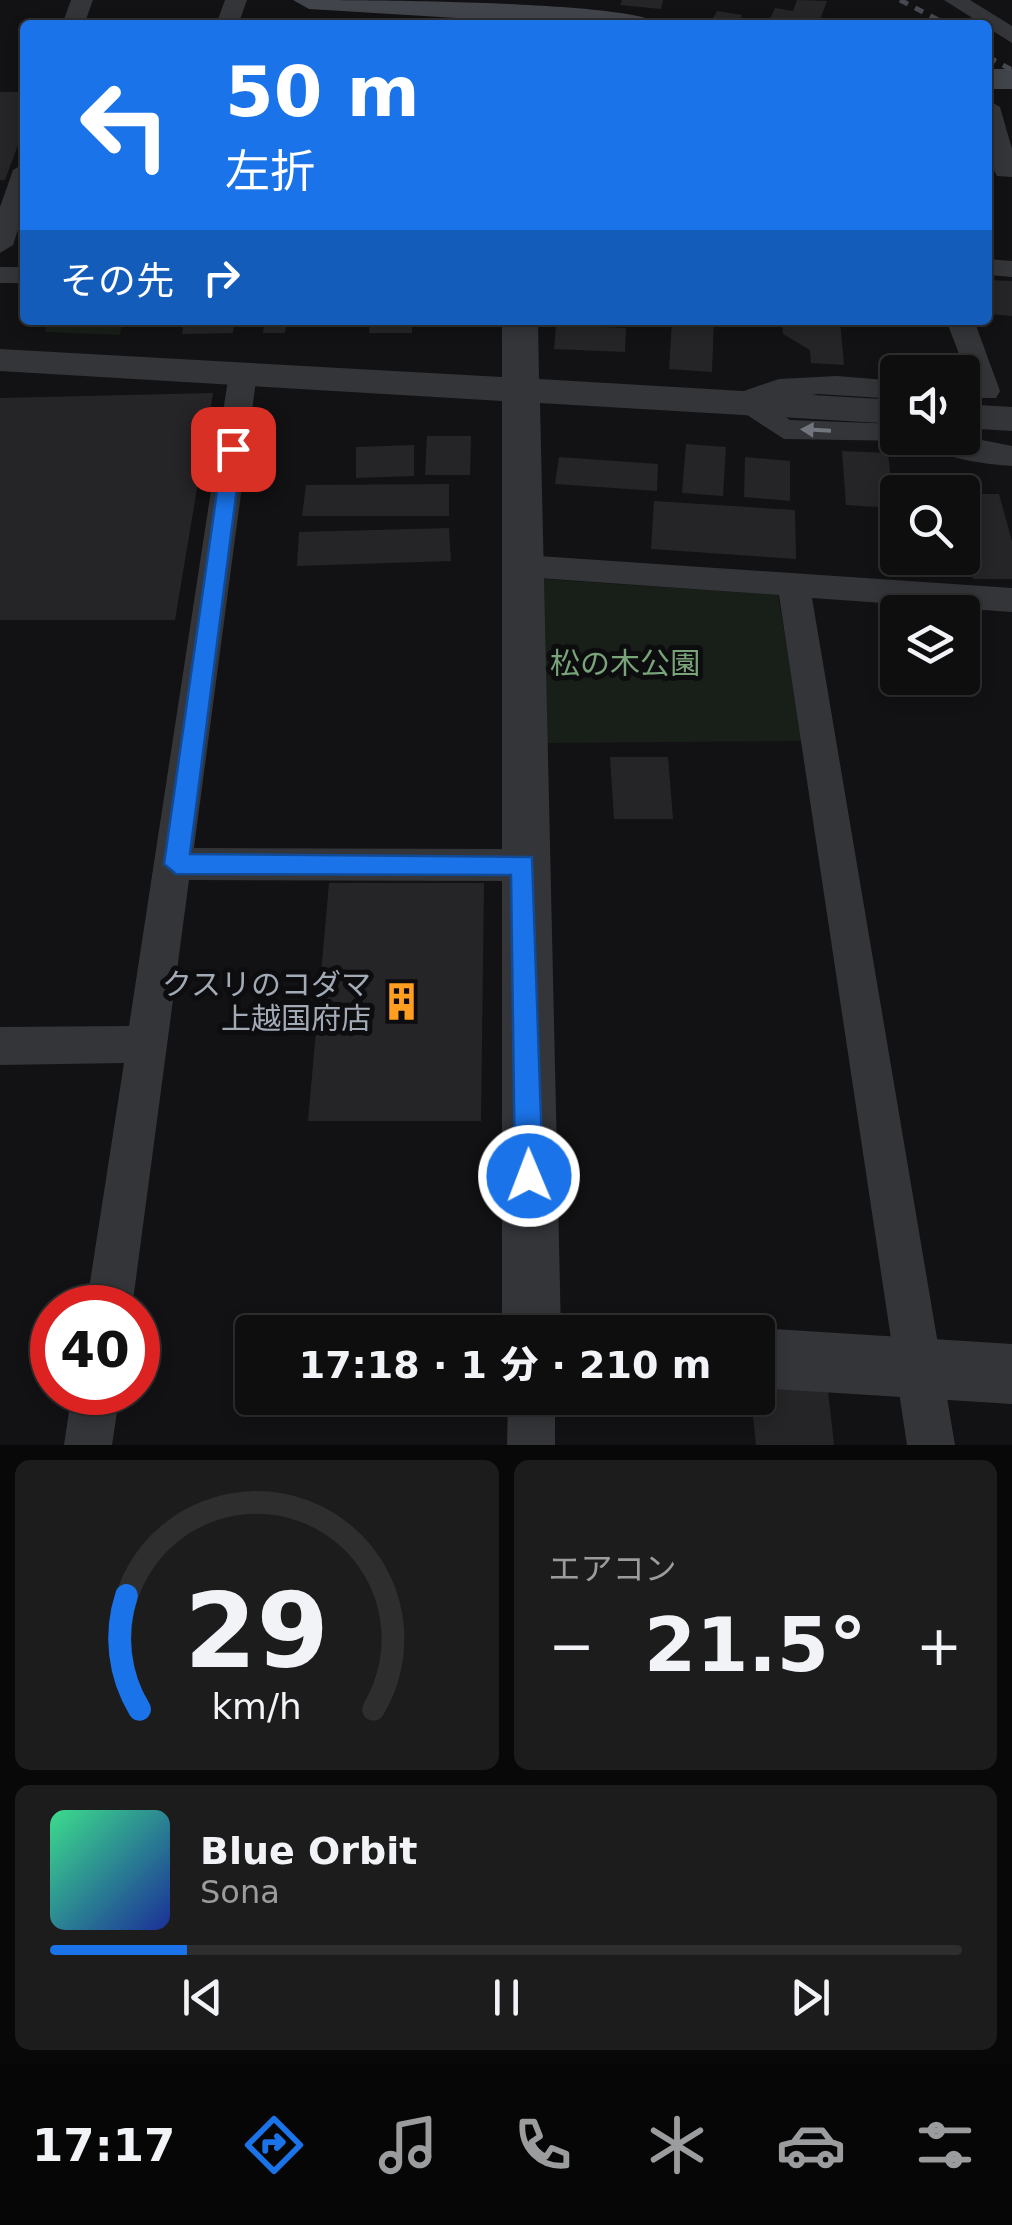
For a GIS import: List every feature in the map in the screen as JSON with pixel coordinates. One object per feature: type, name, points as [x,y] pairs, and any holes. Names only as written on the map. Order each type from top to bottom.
[{"type":"main road","points":[[309,0],[385,2],[514,19]]},
{"type":"street","points":[[955,0],[987,20]]},
{"type":"street","points":[[992,125],[1002,171]]},
{"type":"street","points":[[0,245],[20,185]]},
{"type":"street","points":[[520,325],[532,1315]]},
{"type":"street","points":[[961,325],[981,398],[1010,453],[980,453]]},
{"type":"street","points":[[0,360],[880,411]]},
{"type":"street","points":[[111,1285],[176,864],[243,373]]},
{"type":"street","points":[[742,402],[768,388],[789,384],[880,389]]},
{"type":"street","points":[[742,402],[784,429],[880,433]]},
{"type":"street","points":[[524,566],[1012,600]]},
{"type":"street","points":[[794,585],[931,1445]]},
{"type":"street","points":[[176,864],[524,864]]},
{"type":"street","points":[[0,1046],[148,1044]]},
{"type":"street","points":[[775,1359],[1012,1374]]},
{"type":"street","points":[[88,1445],[93,1415]]},
{"type":"street","points":[[531,1445],[532,1415]]},
{"type":"green space","points":[[47,325],[122,325],[120,335],[45,332]]},
{"type":"green space","name":"松の木公園","points":[[543,579],[778,595],[803,741],[546,743]]},
{"type":"building","points":[[622,0],[663,0],[661,9],[620,5]]},
{"type":"building","points":[[797,0],[827,1],[820,20],[769,20],[775,8],[793,11]]},
{"type":"building","points":[[717,11],[742,15],[740,20],[712,20]]},
{"type":"building","points":[[0,92],[20,92],[20,140],[5,180],[0,180]]},
{"type":"building","points":[[992,280],[1012,281],[1012,316],[992,314]]},
{"type":"building","points":[[183,325],[234,325],[233,333],[182,334]]},
{"type":"building","points":[[264,325],[286,325],[285,333],[263,333]]},
{"type":"building","points":[[370,325],[412,325],[412,333],[369,333]]},
{"type":"building","points":[[556,325],[626,328],[625,352],[554,349]]},
{"type":"building","points":[[672,325],[714,325],[712,372],[669,369]]},
{"type":"building","points":[[782,325],[840,325],[844,365],[811,363],[810,350],[783,334]]},
{"type":"building","points":[[213,393],[175,620],[0,620],[0,398]]},
{"type":"building","points":[[427,436],[471,436],[470,475],[425,475]]},
{"type":"building","points":[[686,444],[726,447],[723,496],[682,493]]},
{"type":"building","points":[[414,445],[414,476],[356,478],[356,447]]},
{"type":"building","points":[[842,451],[888,455],[890,475],[880,475],[880,507],[846,505]]},
{"type":"building","points":[[559,457],[658,464],[657,491],[555,484]]},
{"type":"building","points":[[745,457],[790,461],[790,501],[744,497]]},
{"type":"building","points":[[449,484],[449,516],[302,516],[306,485]]},
{"type":"building","points":[[980,494],[999,494],[1012,541],[1012,579],[973,579],[972,575],[980,575]]},
{"type":"building","points":[[654,501],[795,510],[796,559],[651,549]]},
{"type":"building","points":[[449,528],[451,561],[297,566],[299,532]]},
{"type":"building","points":[[610,757],[668,757],[673,819],[614,819]]},
{"type":"building","name":"クスリのコダマ 上越国府店","points":[[329,883],[484,883],[481,1121],[308,1121]]},
{"type":"building","points":[[827,1382],[834,1445],[756,1445],[753,1415],[775,1415],[775,1383]]},
{"type":"railway","points":[[900,0],[938,20]]},
{"type":"railway","points":[[992,59],[1012,70]]},
{"type":"place","name":"クスリのコダマ 上越国府店","points":[[401,1002]]},
{"type":"route","points":[[233,449],[176,864],[524,864],[529,1176]]}]
